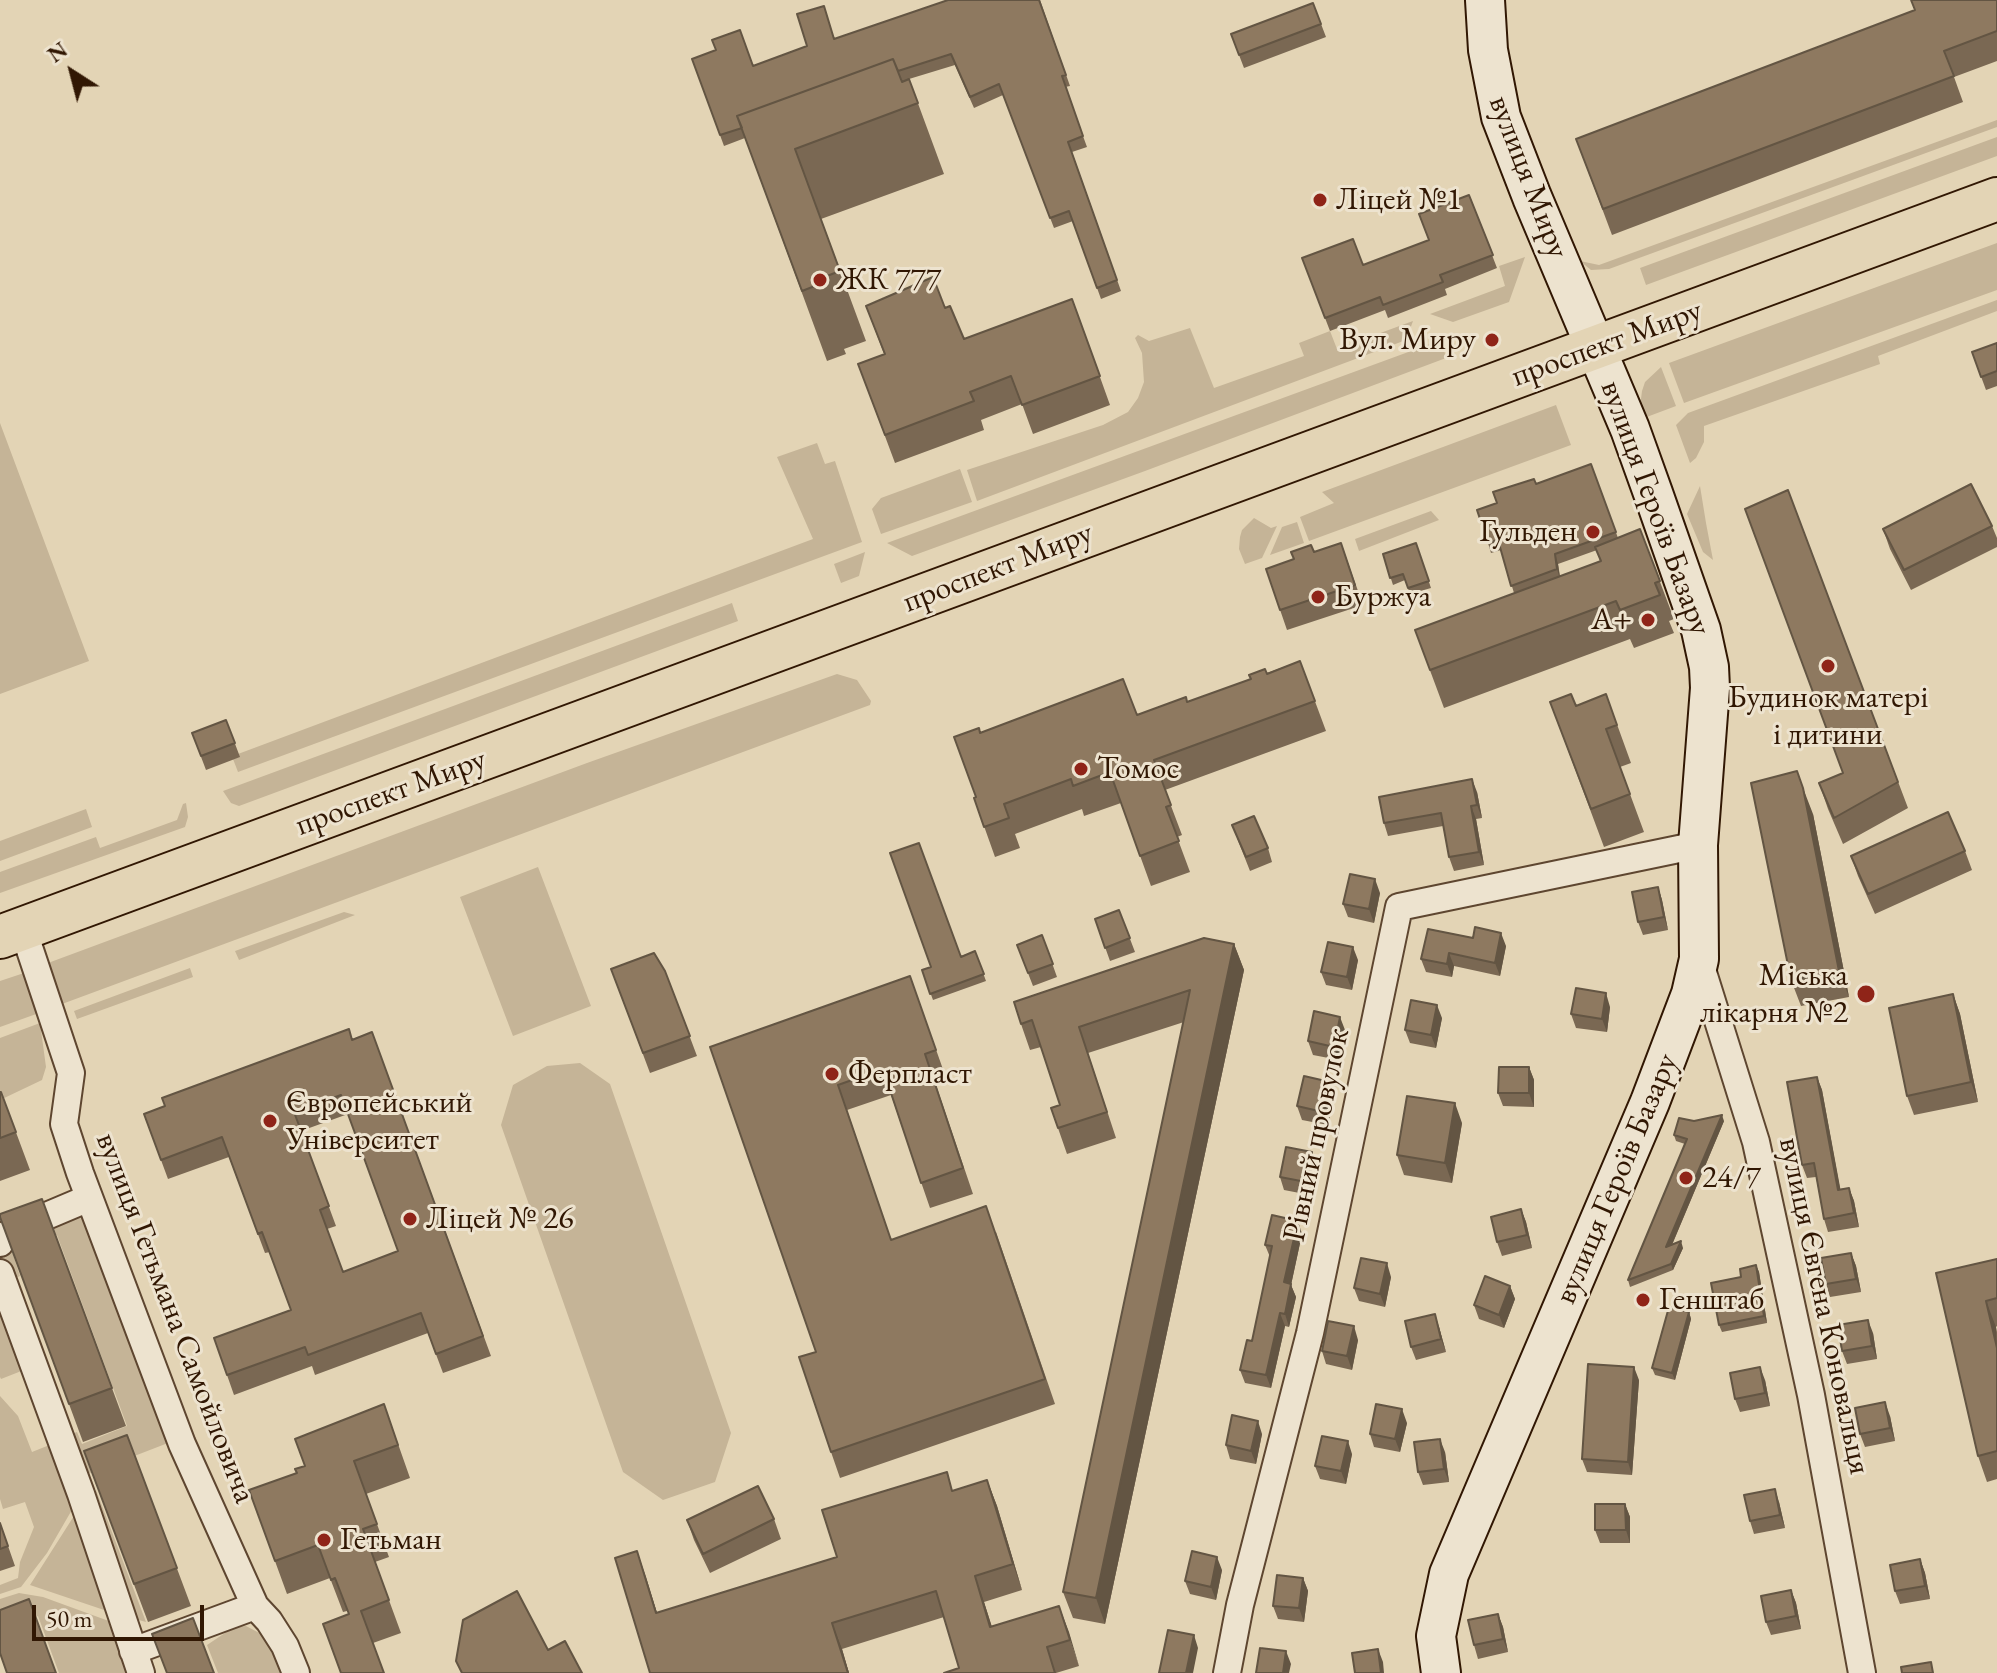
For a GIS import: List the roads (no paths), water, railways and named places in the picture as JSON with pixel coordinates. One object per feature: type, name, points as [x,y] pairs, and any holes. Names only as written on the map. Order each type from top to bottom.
[{"type":"main road","name":"вулиця Миру","points":[[1485,0],[1490,65],[1501,117],[1596,349]]},
{"type":"main road","name":"проспект Миру","points":[[11,933],[1997,199]]},
{"type":"main road","name":"вулиця Героїв Базару","points":[[1441,1673],[1436,1636],[1449,1574],[1681,1026],[1699,959],[1698,845],[1710,688],[1706,652],[1687,587],[1630,429],[1596,349]]},
{"type":"street","name":"Рівний провулок","points":[[1227,1673],[1240,1605],[1310,1333],[1399,907],[1698,845]]},
{"type":"street","name":"вулиця Гетьмана Самойловича","points":[[11,933],[71,1073],[64,1124],[182,1444],[255,1606],[285,1646],[296,1673]]},
{"type":"street","name":"вулиця Євгена Коновальця","points":[[1699,959],[1756,1142],[1811,1395],[1862,1673]]},
{"type":"street","points":[[0,1243],[4,1236],[18,1228],[89,1198]]},
{"type":"street","points":[[0,1273],[81,1494],[137,1662],[255,1606]]},
{"type":"place","name":"Ліцей №1","points":[[1320,200]]},
{"type":"place","name":"ЖК 777","points":[[820,280]]},
{"type":"place","name":"Вул. Миру","points":[[1492,340]]},
{"type":"place","name":"Гульден","points":[[1593,532]]},
{"type":"place","name":"Буржуа","points":[[1318,597]]},
{"type":"place","name":"A+","points":[[1648,620]]},
{"type":"place","name":"Будинок матері і дитини","points":[[1828,666]]},
{"type":"place","name":"Томос","points":[[1081,769]]},
{"type":"place","name":"Міська лікарня №2","points":[[1866,994]]},
{"type":"place","name":"Ферпласт","points":[[832,1074]]},
{"type":"place","name":"Європейський Університет","points":[[270,1121]]},
{"type":"place","name":"24/7","points":[[1686,1178]]},
{"type":"place","name":"Ліцей № 26","points":[[410,1219]]},
{"type":"place","name":"Генштаб","points":[[1643,1300]]},
{"type":"place","name":"Гетьман","points":[[324,1540]]}]
